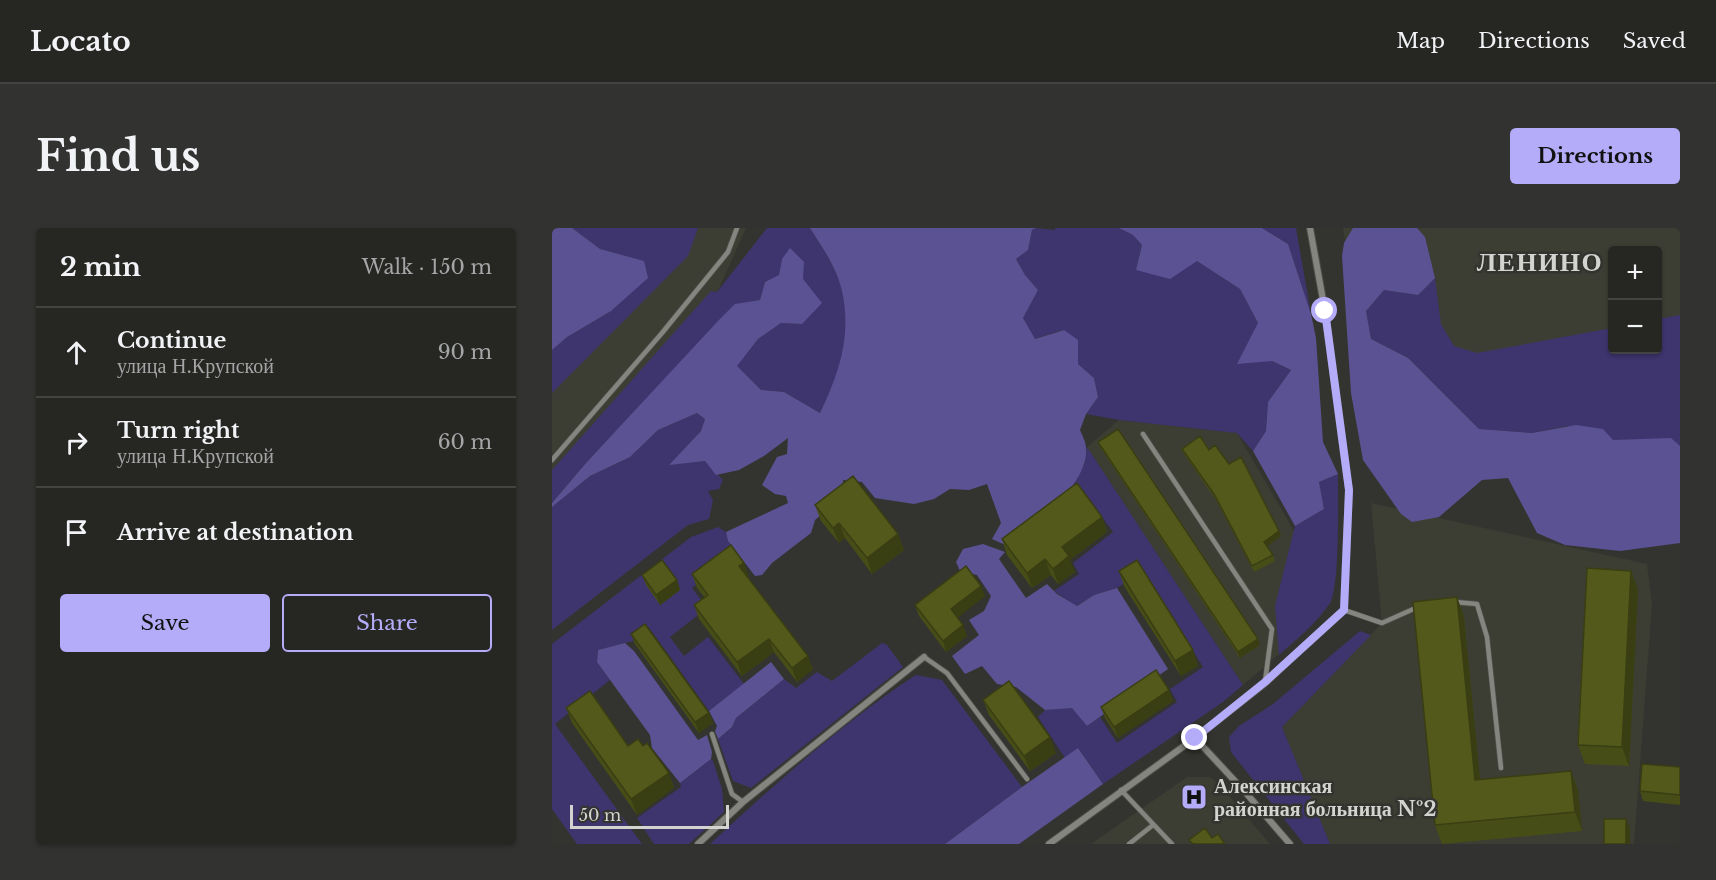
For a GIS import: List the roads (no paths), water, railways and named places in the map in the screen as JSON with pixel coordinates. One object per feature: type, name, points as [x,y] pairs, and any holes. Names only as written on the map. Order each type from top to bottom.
[{"type":"street","points":[[1050,844],[1195,738],[1265,682],[1344,610],[1349,490],[1325,311],[1310,228]]},
{"type":"street","points":[[698,844],[743,802],[924,657]]},
{"type":"street","points":[[1195,738],[1290,844]]},
{"type":"lane","points":[[552,460],[662,333],[728,252],[738,228]]},
{"type":"lane","points":[[1143,434],[1272,629],[1265,682]]},
{"type":"lane","points":[[1444,601],[1477,604],[1487,637],[1501,768]]},
{"type":"lane","points":[[1344,610],[1382,623],[1423,605]]},
{"type":"lane","points":[[924,657],[947,673],[1027,779]]},
{"type":"lane","points":[[712,734],[732,794],[743,802]]},
{"type":"lane","points":[[1121,790],[1172,844]]},
{"type":"lane","points":[[1129,844],[1153,825]]},
{"type":"place","name":"Алексинская районная больница №2","points":[[1194,797]]},
{"type":"district","name":"ЛЕНИНО","points":[[1540,262]]}]
